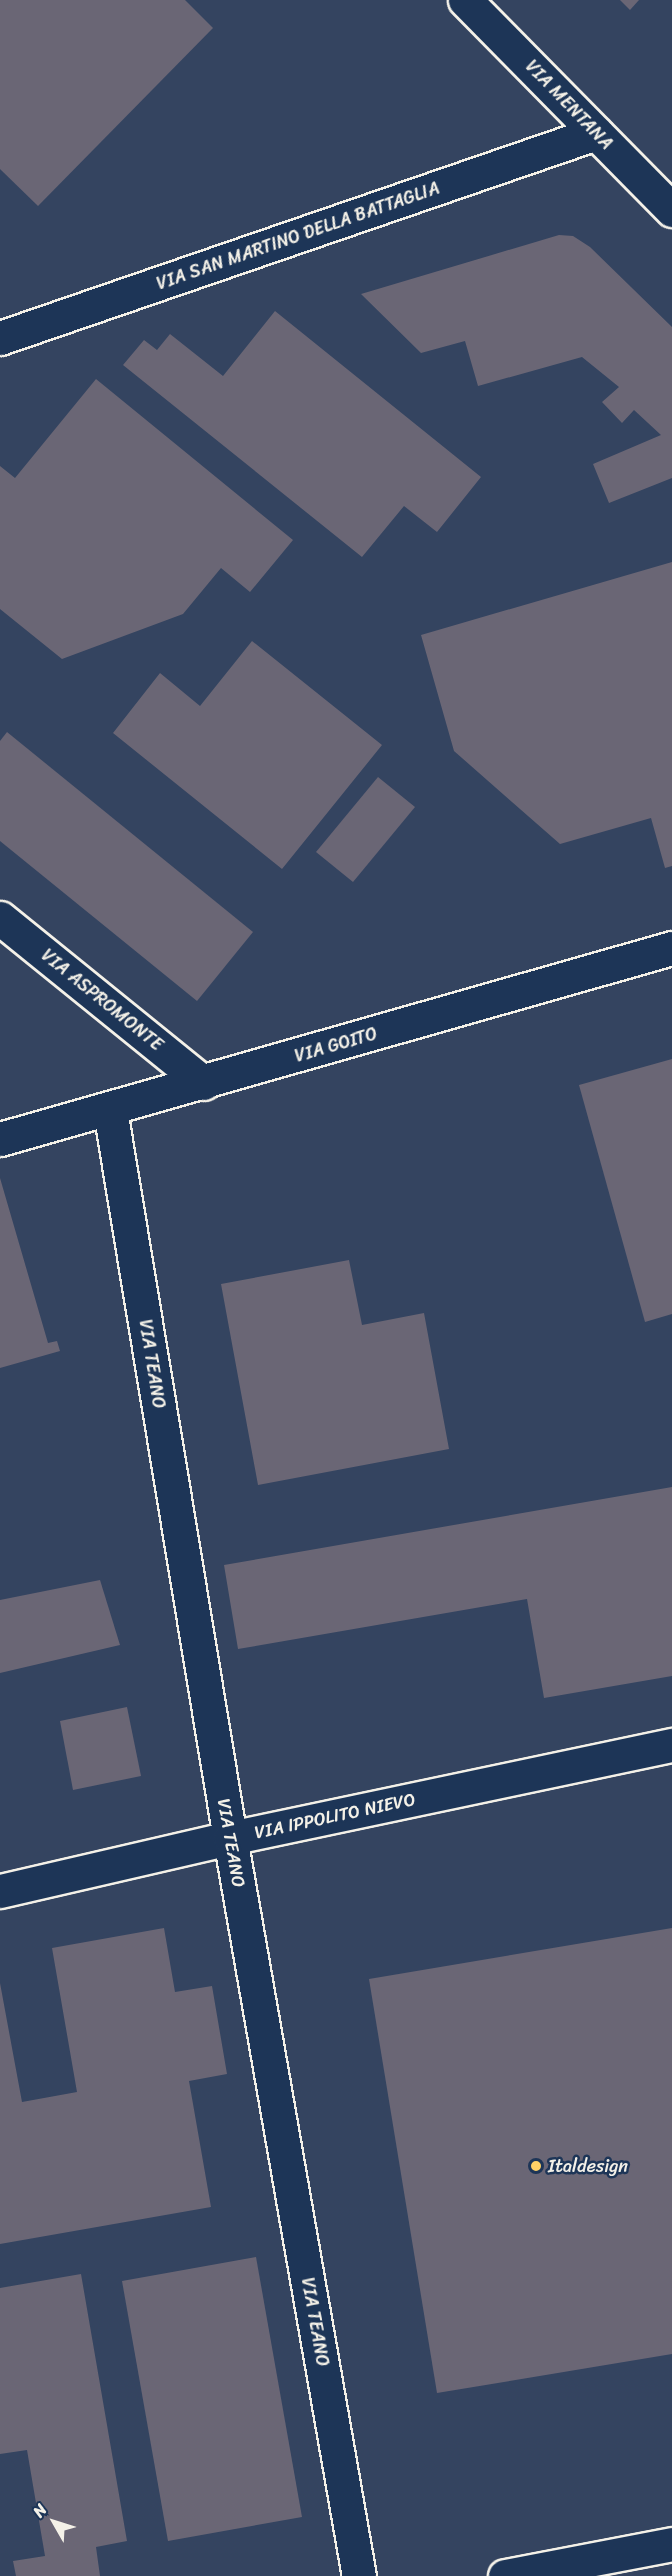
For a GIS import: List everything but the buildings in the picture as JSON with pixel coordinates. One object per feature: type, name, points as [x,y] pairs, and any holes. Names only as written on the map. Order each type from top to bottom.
[{"type":"street","name":"VIA MENTANA","points":[[465,0],[672,210]]},
{"type":"street","name":"VIA SAN MARTINO DELLA BATTAGLIA","points":[[0,338],[596,134]]},
{"type":"street","name":"VIA ASPROMONTE","points":[[0,918],[204,1083]]},
{"type":"street","name":"VIA GOITO","points":[[0,1139],[110,1110],[672,948]]},
{"type":"street","name":"VIA TEANO","points":[[110,1110],[230,1838],[359,2576]]},
{"type":"street","name":"VIA IPPOLITO NIEVO","points":[[0,1891],[230,1838],[672,1745]]},
{"type":"street","points":[[505,2576],[672,2544]]},
{"type":"shaded area","points":[[0,0],[672,0],[672,2576],[0,2576]]},
{"type":"place","name":"Italdesign","points":[[536,2166]]}]
